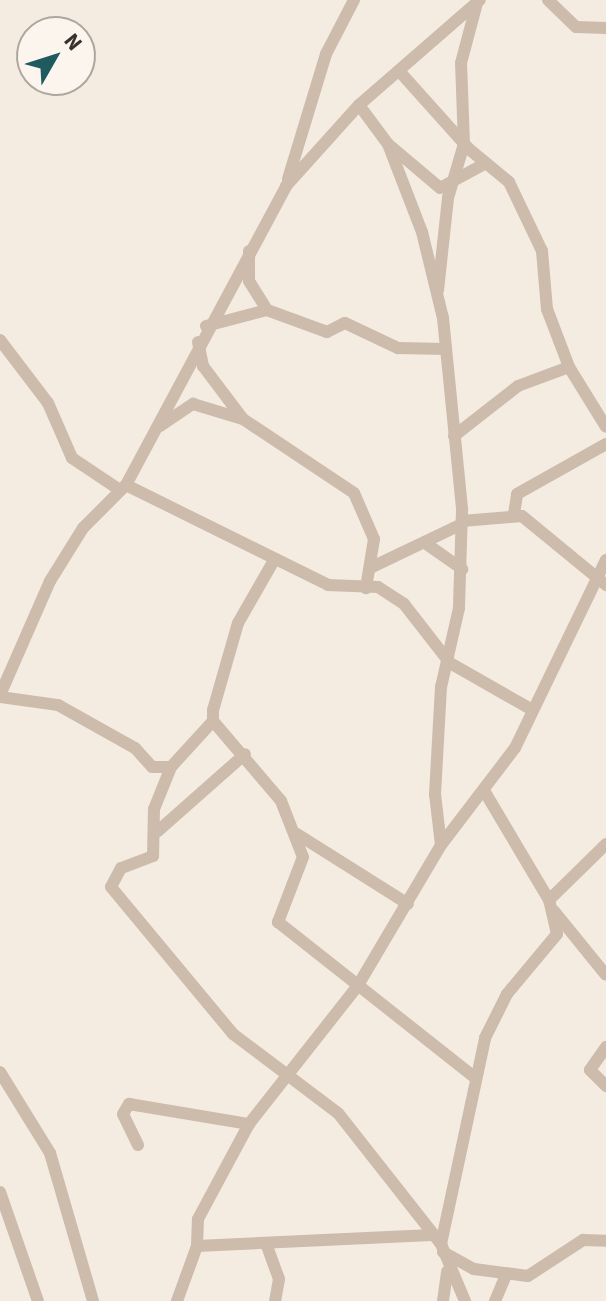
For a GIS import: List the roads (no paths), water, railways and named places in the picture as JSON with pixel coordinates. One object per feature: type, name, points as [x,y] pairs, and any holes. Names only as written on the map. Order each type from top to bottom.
[{"type":"street","points":[[286,186],[326,54],[354,0]]},
{"type":"street","points":[[548,0],[576,27],[606,28]]},
{"type":"street","points":[[171,767],[152,767],[135,748],[58,705],[0,696],[17,644],[66,554],[123,488],[250,244],[286,186],[359,105],[479,1]]},
{"type":"street","points":[[437,293],[451,186],[464,144],[461,63],[479,1]]},
{"type":"street","points":[[400,72],[464,144],[509,182],[542,251],[547,309],[569,367],[606,427]]},
{"type":"street","points":[[359,105],[388,144],[428,182],[451,186],[486,163]]},
{"type":"street","points":[[388,144],[437,293],[446,349],[462,522],[462,569],[450,663],[441,687],[435,794],[441,845]]},
{"type":"street","points":[[250,244],[249,281],[267,310]]},
{"type":"street","points":[[206,326],[267,310],[327,332],[345,323],[398,348],[446,349]]},
{"type":"street","points":[[0,340],[48,403],[72,458],[123,488],[273,562],[328,585],[366,588],[404,604],[450,663],[529,708]]},
{"type":"street","points":[[198,342],[203,366],[243,419]]},
{"type":"street","points":[[454,436],[518,386],[569,367]]},
{"type":"street","points":[[156,429],[193,404],[243,419],[354,493],[370,522],[372,567],[366,588]]},
{"type":"street","points":[[514,514],[517,494],[606,444]]},
{"type":"street","points":[[372,567],[428,545],[462,522],[514,514],[601,582]]},
{"type":"street","points":[[428,545],[462,569]]},
{"type":"street","points":[[177,1301],[197,1246],[198,1219],[249,1124],[357,987],[441,845],[485,792],[515,748],[529,708],[601,582],[606,560]]},
{"type":"street","points":[[273,562],[238,623],[213,721],[171,767],[154,809],[158,831],[153,856],[121,868],[111,887],[233,1034],[338,1113],[439,1244],[474,1269],[528,1276],[583,1240],[606,1241]]},
{"type":"street","points":[[213,721],[245,754],[294,832],[303,857],[278,922],[473,1076]]},
{"type":"street","points":[[158,831],[245,754]]},
{"type":"street","points":[[485,792],[550,904],[606,975]]},
{"type":"street","points":[[294,832],[408,904]]},
{"type":"street","points":[[465,1301],[447,1271],[439,1244],[473,1076],[507,994],[553,946],[550,904],[606,844]]},
{"type":"street","points":[[606,1047],[590,1070],[606,1086]]},
{"type":"street","points":[[0,1072],[50,1153],[93,1301]]},
{"type":"street","points":[[138,1145],[123,1114],[129,1104],[249,1124]]},
{"type":"street","points":[[0,1192],[38,1301]]},
{"type":"street","points":[[197,1246],[267,1246],[369,1233],[439,1244]]},
{"type":"street","points":[[267,1246],[279,1279],[275,1301]]},
{"type":"street","points":[[443,1301],[447,1271]]},
{"type":"street","points":[[495,1301],[507,1273]]}]
